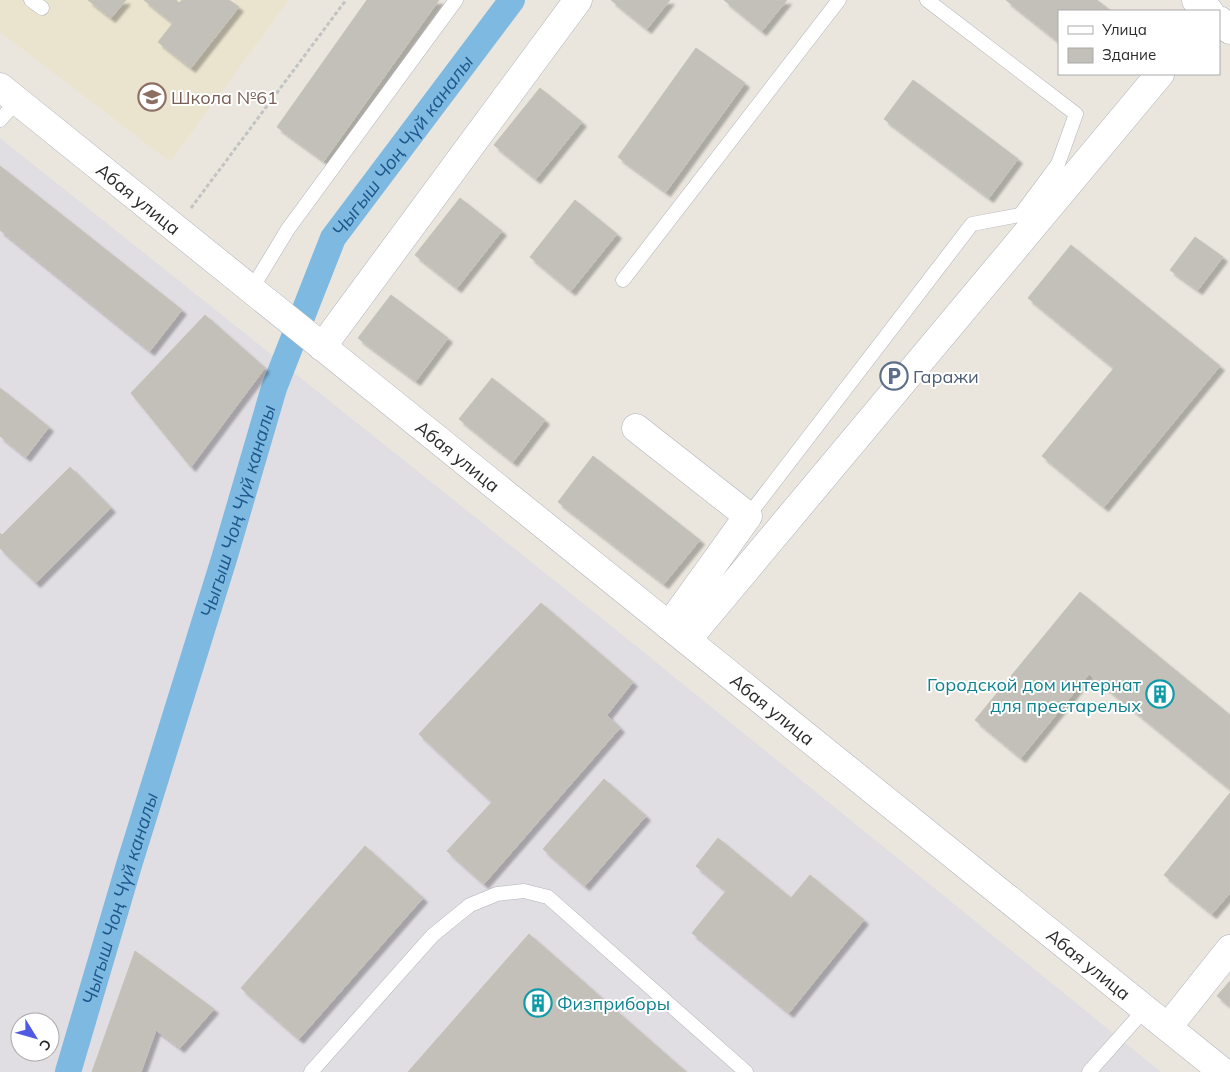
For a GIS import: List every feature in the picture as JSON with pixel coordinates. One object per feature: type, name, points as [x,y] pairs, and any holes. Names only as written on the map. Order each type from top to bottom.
[{"type":"street","points":[[314,340],[578,0]]},
{"type":"street","points":[[1196,0],[1208,10]]},
{"type":"street","points":[[1220,21],[1230,30]]},
{"type":"street","points":[[678,633],[1159,75]]},
{"type":"street","name":"Абая улица","points":[[6,103],[176,229],[1223,1072]]},
{"type":"street","points":[[636,428],[748,516],[678,633]]},
{"type":"street","points":[[1168,1027],[1230,949]]},
{"type":"lane","points":[[251,290],[288,229],[456,0]]},
{"type":"lane","points":[[623,280],[839,0]]},
{"type":"lane","points":[[748,516],[972,224],[1020,215],[1058,164],[1076,114],[927,0]]},
{"type":"lane","points":[[311,1072],[433,935],[470,905],[497,894],[524,891],[548,897],[746,1072]]},
{"type":"lane","points":[[1090,1072],[1145,1009]]},
{"type":"path","points":[[176,229],[346,0]]},
{"type":"shaded area","name":"Школа №61","points":[[0,0],[289,0],[170,162],[0,32]]},
{"type":"shaded area","points":[[0,138],[604,620],[1161,1072],[0,1072]]},
{"type":"building","points":[[88,0],[126,0],[111,18]]},
{"type":"building","points":[[144,0],[176,0],[179,3],[182,0],[229,0],[239,7],[191,68],[158,42],[173,23]]},
{"type":"building","points":[[367,0],[439,0],[324,161],[277,127]]},
{"type":"building","points":[[611,0],[670,0],[647,29]]},
{"type":"building","points":[[724,0],[787,0],[762,31]]},
{"type":"building","points":[[1006,0],[1097,0],[1110,10],[1058,10],[1058,41]]},
{"type":"building","points":[[696,48],[745,83],[666,192],[618,157]]},
{"type":"building","points":[[913,80],[1018,159],[989,198],[884,119]]},
{"type":"building","points":[[540,88],[582,122],[536,179],[494,145]]},
{"type":"building","points":[[0,166],[182,310],[150,351],[0,230]]},
{"type":"building","points":[[460,198],[502,231],[457,288],[415,255]]},
{"type":"building","points":[[575,200],[617,234],[571,291],[530,257]]},
{"type":"building","points":[[1195,237],[1223,257],[1198,290],[1170,270]]},
{"type":"building","points":[[1071,245],[1220,366],[1104,507],[1042,456],[1114,368],[1028,298]]},
{"type":"building","points":[[391,295],[448,338],[416,381],[358,338]]},
{"type":"building","points":[[205,315],[265,368],[191,467],[131,393]]},
{"type":"building","points":[[492,378],[545,420],[513,462],[459,419]]},
{"type":"building","points":[[0,388],[49,427],[26,457],[0,436]]},
{"type":"building","points":[[593,456],[700,540],[664,584],[558,502]]},
{"type":"building","points":[[70,467],[111,508],[36,583],[0,548],[0,533],[2,535]]},
{"type":"building","name":"Городской дом интернат для престарелых","points":[[1080,592],[1230,715],[1230,789],[1089,674],[1021,758],[975,720]]},
{"type":"building","points":[[541,603],[633,682],[607,715],[620,728],[484,884],[447,851],[492,802],[419,734]]},
{"type":"building","points":[[604,779],[646,816],[585,886],[543,849]]},
{"type":"building","points":[[1230,793],[1230,893],[1212,914],[1164,875]]},
{"type":"building","points":[[718,838],[791,898],[810,875],[864,920],[789,1013],[692,933],[726,891],[696,866]]},
{"type":"building","points":[[365,846],[423,898],[299,1039],[241,988]]},
{"type":"building","name":"Физприборы","points":[[529,934],[686,1072],[408,1072]]},
{"type":"building","points":[[135,951],[214,1009],[180,1048],[156,1030],[141,1072],[92,1072]]},
{"type":"building","points":[[1230,981],[1230,1006],[1217,996]]},
{"type":"waterway","name":"Чыгыш Чоң Чүй каналы","points":[[68,1072],[274,388],[333,238],[512,0]]},
{"type":"place","name":"Школа №61","points":[[152,97]]},
{"type":"place","name":"Гаражи","points":[[894,376]]},
{"type":"place","name":"Городской дом интернат для престарелых","points":[[1160,694]]},
{"type":"place","name":"Физприборы","points":[[538,1003]]}]
